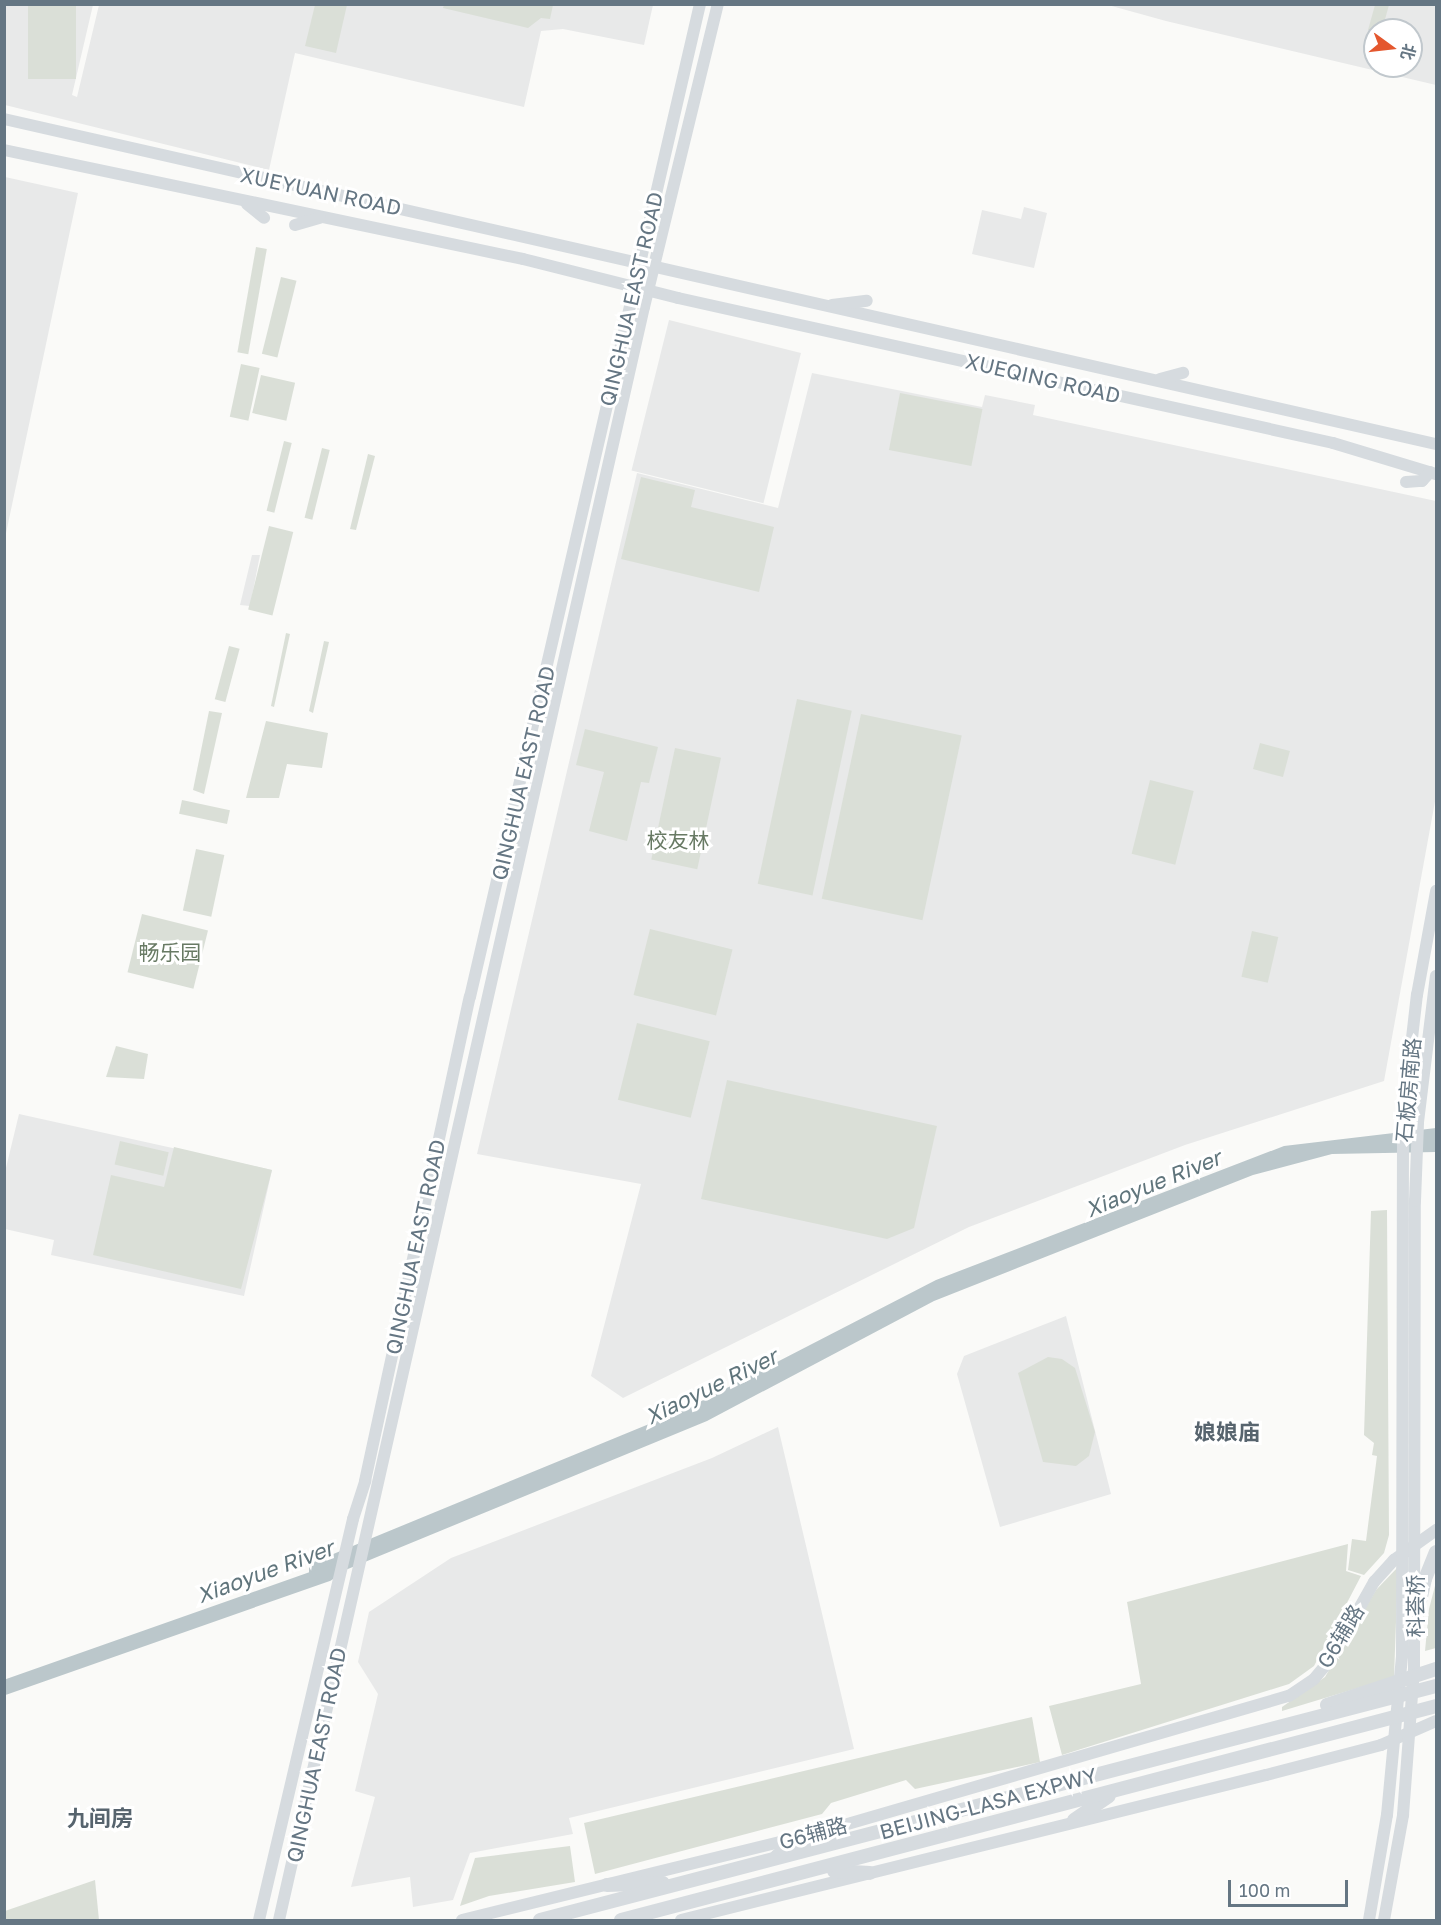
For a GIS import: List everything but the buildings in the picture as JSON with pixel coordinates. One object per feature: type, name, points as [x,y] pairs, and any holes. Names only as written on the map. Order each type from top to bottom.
[{"type":"highway","points":[[1415,1623],[1425,1579],[1437,1552]]},
{"type":"highway","points":[[1258,1730],[1437,1669]]},
{"type":"highway","name":"BEIJING-LASA EXPWY","points":[[540,1920],[1258,1730],[1437,1686]]},
{"type":"highway","name":"BEIJING-LASA EXPWY","points":[[621,1920],[820,1870],[1437,1706]]},
{"type":"highway","points":[[1074,1820],[1119,1790]]},
{"type":"highway","points":[[771,1860],[804,1836]]},
{"type":"highway","points":[[820,1870],[870,1873]]},
{"type":"highway","points":[[607,1885],[689,1882]]},
{"type":"main road","name":"QINGHUA EAST ROAD","points":[[259,1920],[347,1541],[365,1481],[432,1170],[638,262],[700,4]]},
{"type":"main road","name":"QINGHUA EAST ROAD","points":[[279,1920],[353,1589],[450,1174],[653,266],[718,4]]},
{"type":"main road","name":"XUEYUAN ROAD","points":[[4,119],[653,266]]},
{"type":"main road","name":"XUEYUAN ROAD","points":[[4,150],[648,290]]},
{"type":"main road","points":[[378,195],[401,208]]},
{"type":"main road","points":[[244,202],[264,218]]},
{"type":"main road","points":[[296,225],[322,218]]},
{"type":"main road","name":"XUEQING ROAD","points":[[653,266],[1437,444]]},
{"type":"main road","name":"XUEQING ROAD","points":[[648,290],[1333,443],[1433,473]]},
{"type":"main road","points":[[826,306],[867,301]]},
{"type":"main road","points":[[1156,380],[1183,373]]},
{"type":"main road","points":[[1406,482],[1422,481],[1433,473]]},
{"type":"main road","name":"石板房南路","points":[[1401,1290],[1403,1125],[1417,995],[1437,891]]},
{"type":"main road","name":"石板房南路","points":[[1416,1289],[1418,1122],[1437,976]]},
{"type":"main road","points":[[432,1170],[450,1174]]},
{"type":"main road","name":"科荟桥","points":[[1384,1920],[1408,1764],[1415,1623],[1416,1289]]},
{"type":"main road","name":"科荟桥","points":[[1369,1920],[1387,1815],[1402,1656],[1401,1290]]},
{"type":"main road","name":"G6辅路","points":[[462,1920],[804,1836],[1289,1696],[1314,1679],[1330,1660],[1374,1582],[1394,1560],[1437,1530]]},
{"type":"main road","points":[[681,1920],[1381,1745],[1437,1722]]},
{"type":"shaded area","points":[[4,5],[93,5],[72,95],[77,97],[99,5],[653,5],[644,45],[563,29],[541,31],[524,107],[295,53],[269,170],[5,105]]},
{"type":"shaded area","points":[[1108,5],[1436,5],[1436,85],[1406,78],[1423,78],[1423,18],[1363,18],[1363,68]]},
{"type":"shaded area","points":[[4,177],[78,193],[5,538]]},
{"type":"shaded area","points":[[1024,207],[1047,213],[1034,268],[972,254],[982,210],[1021,219]]},
{"type":"shaded area","points":[[669,320],[801,353],[763,503],[632,470]]},
{"type":"shaded area","points":[[812,373],[982,407],[985,395],[1035,405],[1033,415],[1436,501],[1436,796],[1384,1081],[1185,1145],[969,1227],[623,1398],[591,1376],[641,1184],[477,1154],[637,473],[778,508]]},
{"type":"shaded area","points":[[252,555],[260,555],[250,606],[240,605]]},
{"type":"shaded area","points":[[19,1114],[272,1170],[244,1296],[51,1255],[54,1240],[5,1229],[5,1172]]},
{"type":"shaded area","points":[[1436,1128],[1436,1152],[1332,1154],[1253,1175],[934,1301],[707,1421],[309,1585],[309,1564],[688,1408],[936,1280],[1284,1146]]},
{"type":"shaded area","points":[[1066,1316],[1111,1494],[1000,1527],[957,1374],[964,1356]]},
{"type":"shaded area","points":[[778,1427],[854,1749],[569,1818],[573,1834],[470,1853],[453,1900],[413,1907],[410,1877],[351,1887],[375,1797],[355,1791],[378,1694],[358,1662],[369,1612],[451,1558],[712,1458]]},
{"type":"green space","points":[[553,4],[550,19],[541,18],[528,28],[443,8],[444,5]]},
{"type":"green space","points":[[28,5],[76,5],[76,79],[28,79]]},
{"type":"green space","points":[[315,5],[347,5],[336,53],[305,46]]},
{"type":"green space","points":[[1375,5],[1389,5],[1385,18],[1371,18]]},
{"type":"green space","points":[[256,247],[267,249],[248,354],[237,352]]},
{"type":"green space","points":[[281,277],[297,281],[277,358],[262,354]]},
{"type":"green space","points":[[241,364],[260,368],[248,421],[230,417]]},
{"type":"green space","points":[[261,375],[295,383],[286,421],[252,413]]},
{"type":"green space","points":[[900,393],[982,409],[971,466],[889,450]]},
{"type":"green space","points":[[284,441],[292,443],[274,513],[267,511]]},
{"type":"green space","points":[[322,448],[330,450],[312,520],[305,518]]},
{"type":"green space","points":[[368,454],[375,456],[356,530],[350,529]]},
{"type":"green space","points":[[641,477],[695,490],[691,507],[774,527],[759,592],[621,559]]},
{"type":"green space","points":[[269,526],[293,532],[272,615],[248,609]]},
{"type":"green space","points":[[286,633],[290,634],[274,707],[271,706]]},
{"type":"green space","points":[[324,641],[329,642],[313,713],[309,711]]},
{"type":"green space","points":[[229,646],[240,649],[225,702],[215,699]]},
{"type":"green space","points":[[797,699],[852,711],[812,896],[758,884]]},
{"type":"green space","points":[[209,711],[222,713],[204,794],[193,790]]},
{"type":"green space","points":[[861,714],[962,735],[922,920],[822,899]]},
{"type":"green space","points":[[266,721],[328,733],[322,768],[287,764],[279,798],[246,798]]},
{"type":"green space","points":[[585,729],[658,747],[649,783],[641,782],[627,841],[589,831],[604,772],[576,765]]},
{"type":"green space","points":[[1260,743],[1290,751],[1283,777],[1253,769]]},
{"type":"green space","name":"校友林","points":[[675,748],[721,758],[697,869],[651,860]]},
{"type":"green space","points":[[1150,780],[1194,791],[1175,865],[1132,854]]},
{"type":"green space","points":[[182,800],[230,810],[227,824],[179,814]]},
{"type":"green space","points":[[196,849],[224,855],[211,917],[183,911]]},
{"type":"green space","name":"畅乐园","points":[[142,914],[208,930],[193,989],[127,972]]},
{"type":"green space","points":[[650,929],[732,950],[716,1016],[634,995]]},
{"type":"green space","points":[[1252,931],[1278,937],[1268,983],[1241,977]]},
{"type":"green space","points":[[637,1023],[710,1041],[691,1118],[618,1100]]},
{"type":"green space","points":[[116,1046],[148,1054],[144,1079],[106,1077]]},
{"type":"green space","points":[[727,1080],[937,1126],[914,1228],[887,1239],[701,1199]]},
{"type":"green space","points":[[120,1141],[169,1152],[163,1176],[115,1164]]},
{"type":"green space","points":[[174,1147],[272,1170],[241,1289],[93,1255],[111,1175],[164,1187]]},
{"type":"green space","points":[[1387,1210],[1389,1535],[1384,1553],[1364,1575],[1348,1570],[1352,1539],[1366,1541],[1377,1456],[1372,1455],[1374,1443],[1364,1435],[1371,1211]]},
{"type":"green space","points":[[1048,1357],[1062,1359],[1075,1368],[1095,1432],[1089,1456],[1076,1466],[1043,1462],[1018,1373]]},
{"type":"green space","points":[[1348,1544],[1346,1571],[1361,1576],[1314,1666],[1289,1684],[1062,1755],[1049,1706],[1141,1684],[1127,1602]]},
{"type":"green space","points":[[1398,1567],[1394,1677],[1282,1711],[1282,1707],[1325,1677],[1376,1590]]},
{"type":"green space","points":[[1436,1582],[1436,1648],[1425,1651],[1429,1609]]},
{"type":"green space","points":[[1032,1717],[1040,1762],[915,1789],[906,1780],[831,1803],[822,1814],[595,1874],[584,1823]]},
{"type":"green space","points":[[570,1846],[575,1882],[489,1896],[460,1906],[475,1858]]},
{"type":"green space","points":[[95,1880],[99,1920],[5,1920],[5,1911]]},
{"type":"waterway","name":"Xiaoyue River","points":[[4,1687],[327,1573]]},
{"type":"district","name":"娘娘庙","points":[[1227,1432]]},
{"type":"district","name":"九间房","points":[[100,1818]]}]
